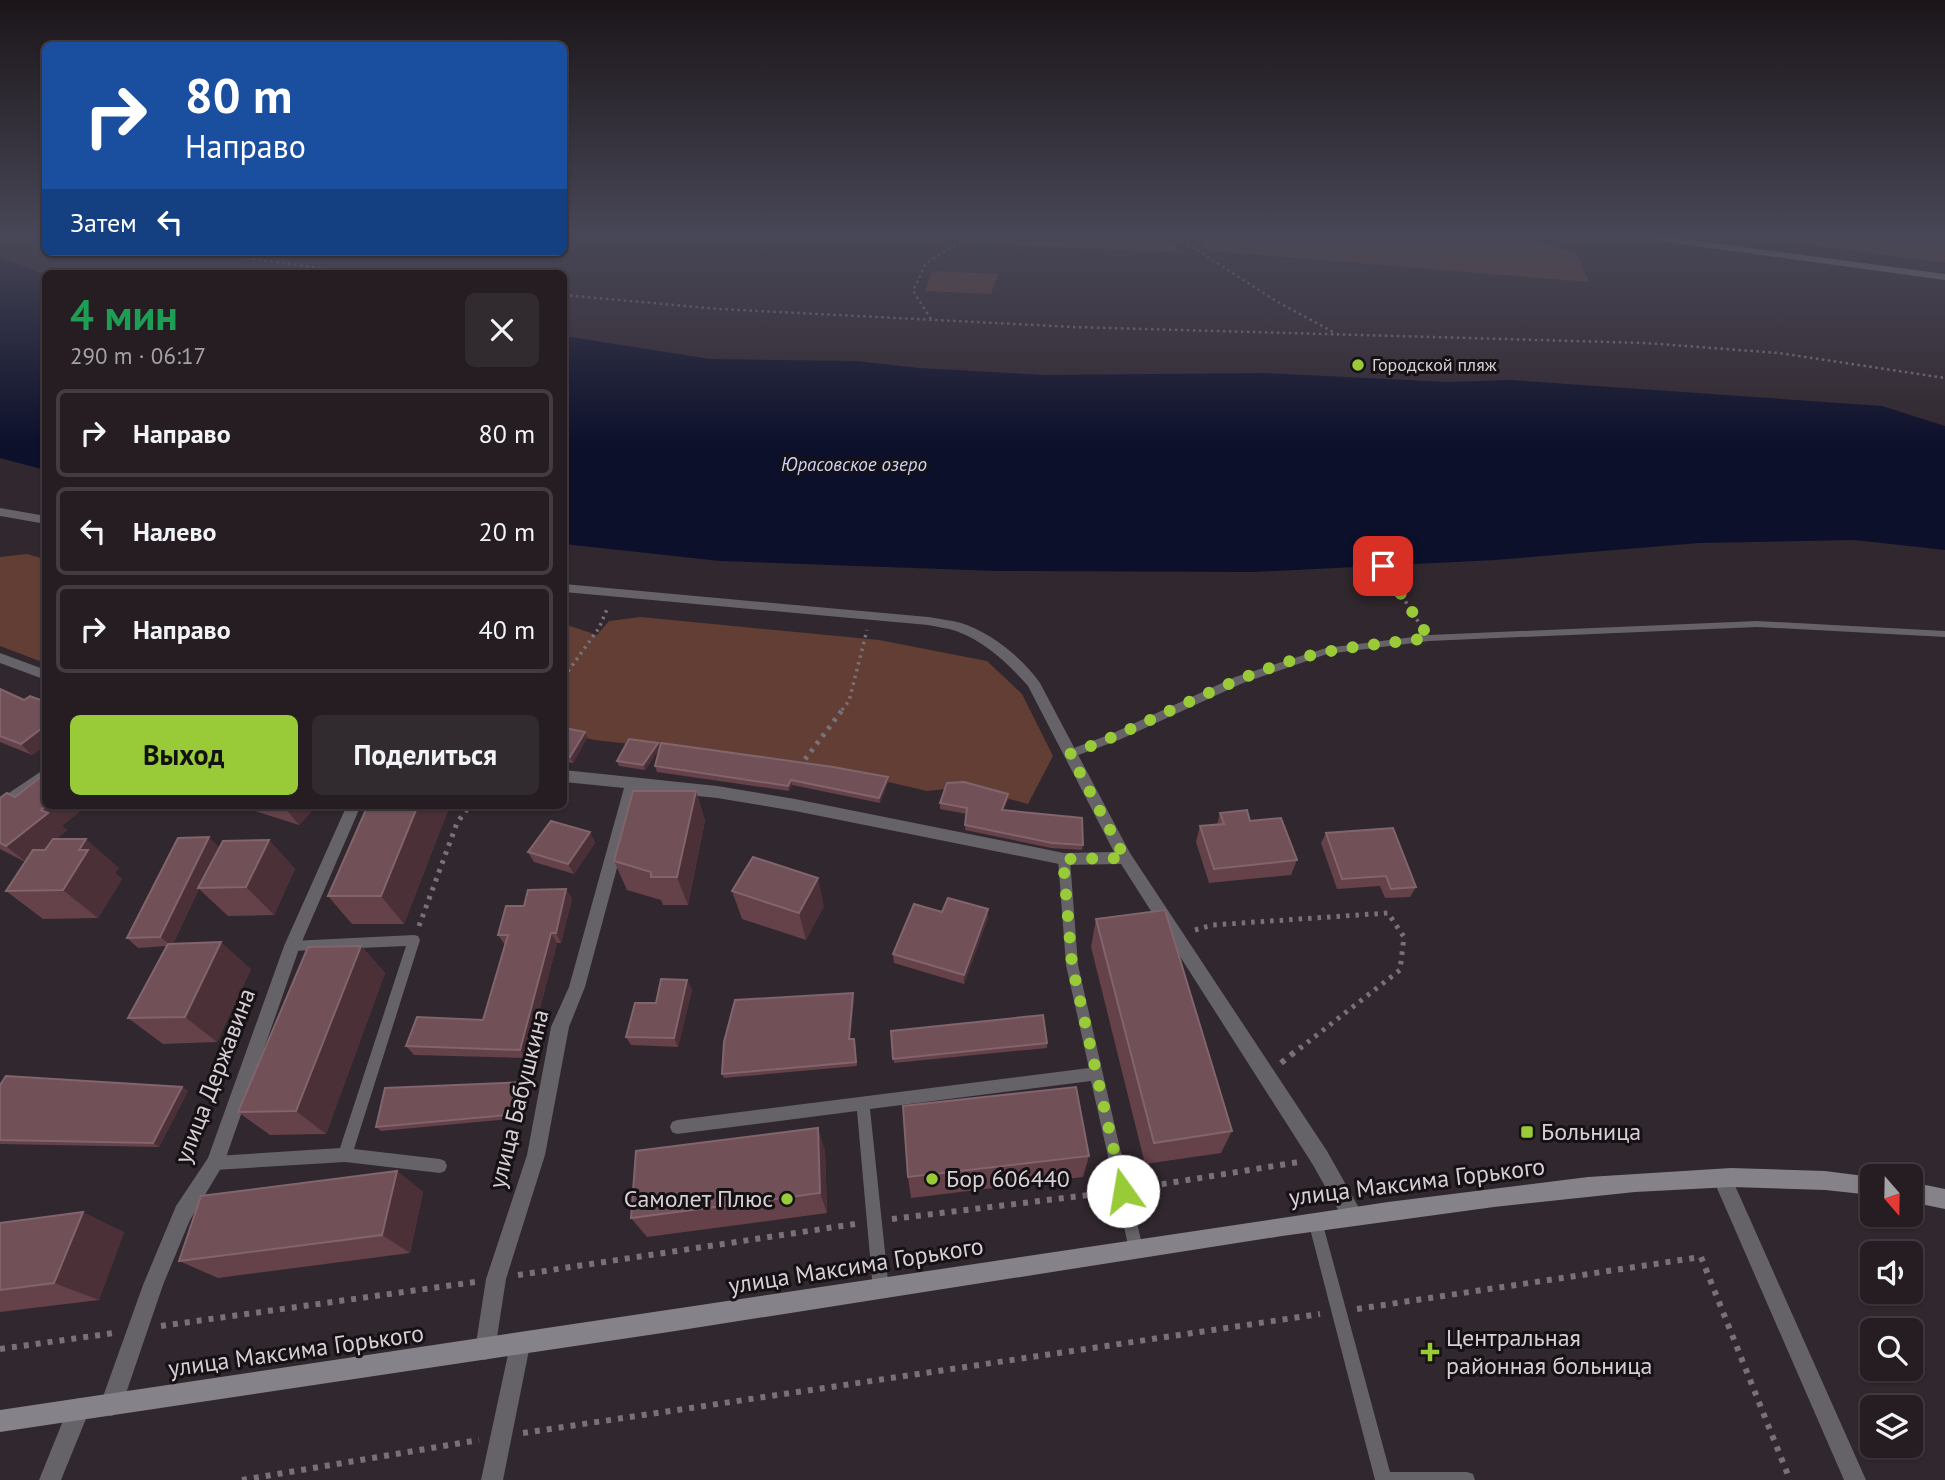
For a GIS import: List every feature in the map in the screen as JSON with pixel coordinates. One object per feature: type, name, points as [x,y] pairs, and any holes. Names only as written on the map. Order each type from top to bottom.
[{"type":"main road","name":"улица Максима Горького","points":[[0,1421],[881,1290],[1352,1215],[1586,1187],[1722,1178],[1829,1180],[1860,1184]]},
{"type":"main road","points":[[1923,1194],[1945,1199]]},
{"type":"street","points":[[0,512],[42,519]]},
{"type":"street","points":[[567,588],[871,615],[949,625],[985,640],[1018,666],[1032,683],[1125,858],[1320,1158],[1352,1215]]},
{"type":"street","points":[[0,658],[42,674]]},
{"type":"street","points":[[0,807],[42,776]]},
{"type":"street","points":[[567,776],[633,782],[795,805],[1063,859],[1125,858]]},
{"type":"street","name":"улица Бабушкина","points":[[485,1350],[496,1279],[536,1155],[560,1027],[577,988],[633,782]]},
{"type":"street","name":"улица Державина","points":[[111,1405],[183,1213],[215,1163],[292,946],[352,809]]},
{"type":"street","points":[[1722,1178],[1856,1480]]},
{"type":"street","points":[[492,1480],[520,1345]]},
{"type":"street","points":[[50,1480],[79,1409]]},
{"type":"lane","points":[[1070,754],[1115,737],[1239,680],[1326,650],[1429,638],[1757,624],[1945,634]]},
{"type":"lane","points":[[1063,859],[1072,965],[1136,1249]]},
{"type":"lane","points":[[292,946],[414,940],[345,1155]]},
{"type":"lane","points":[[677,1127],[1096,1074]]},
{"type":"lane","points":[[863,1104],[881,1290]]},
{"type":"lane","points":[[215,1163],[345,1155],[440,1166]]},
{"type":"lane","points":[[1315,1221],[1384,1480],[1467,1480]]},
{"type":"path","points":[[687,306],[932,320],[1659,344],[1779,353],[1945,378]]},
{"type":"path","points":[[923,306],[932,320]]},
{"type":"path","points":[[1285,306],[1335,334]]},
{"type":"path","points":[[1383,566],[1429,638]]},
{"type":"path","points":[[567,673],[599,628],[613,593]]},
{"type":"path","points":[[795,805],[803,762],[849,701],[871,615]]},
{"type":"path","points":[[414,940],[457,823],[467,809]]},
{"type":"path","points":[[1177,936],[1212,925],[1388,913],[1404,937],[1400,970],[1266,1074]]},
{"type":"path","points":[[0,1349],[496,1279],[874,1221],[1123,1191],[1320,1158]]},
{"type":"path","points":[[242,1480],[501,1436],[1701,1257],[1790,1480]]},
{"type":"shaded area","points":[[27,554],[42,558],[42,662],[0,646],[0,557]]},
{"type":"shaded area","points":[[641,617],[879,640],[987,661],[1022,694],[1053,756],[1028,804],[964,787],[927,791],[815,765],[595,740],[567,734],[567,625],[597,635],[609,621]]},
{"type":"water","points":[[0,306],[42,306],[42,469],[0,458]]},
{"type":"water","name":"Юрасовское озеро","points":[[567,336],[710,359],[856,361],[919,368],[1043,375],[1267,373],[1448,382],[1511,380],[1882,406],[1945,426],[1945,550],[1854,540],[1699,543],[1495,560],[1254,572],[996,571],[720,561],[567,544]]},
{"type":"building","points":[[0,689],[24,700],[30,696],[42,700],[42,728],[21,744],[0,736]]},
{"type":"building","points":[[567,729],[585,732],[570,757],[567,756]]},
{"type":"building","points":[[629,739],[658,743],[643,765],[617,761]]},
{"type":"building","points":[[661,743],[888,777],[879,798],[791,780],[788,786],[655,766]]},
{"type":"building","points":[[42,776],[41,810],[48,813],[6,846],[0,843],[0,798],[7,793],[15,797]]},
{"type":"building","points":[[964,782],[1008,794],[1002,810],[1082,818],[1083,845],[1052,843],[965,825],[967,808],[940,803],[947,783]]},
{"type":"building","points":[[633,791],[696,791],[677,877],[651,877],[651,872],[614,861]]},
{"type":"building","points":[[366,809],[416,809],[381,896],[328,896]]},
{"type":"building","points":[[1247,810],[1250,821],[1281,818],[1297,860],[1214,869],[1200,826],[1224,824],[1220,813]]},
{"type":"building","points":[[551,821],[590,832],[568,864],[528,852]]},
{"type":"building","points":[[1393,828],[1416,887],[1391,889],[1386,876],[1342,879],[1326,833]]},
{"type":"building","points":[[209,837],[160,937],[127,938],[178,838]]},
{"type":"building","points":[[53,839],[86,839],[79,850],[88,850],[63,890],[6,891],[33,850],[45,850]]},
{"type":"building","points":[[269,840],[246,887],[198,888],[223,841]]},
{"type":"building","points":[[753,857],[818,878],[799,913],[732,891]]},
{"type":"building","points":[[566,889],[556,933],[551,933],[520,1050],[406,1046],[417,1017],[483,1020],[508,935],[498,935],[506,906],[524,906],[528,890]]},
{"type":"building","points":[[948,898],[988,909],[964,975],[893,954],[914,904],[942,912]]},
{"type":"building","points":[[1165,910],[1232,1131],[1154,1143],[1096,919]]},
{"type":"building","points":[[221,942],[185,1017],[128,1018],[168,944]]},
{"type":"building","points":[[361,946],[296,1111],[238,1112],[308,947]]},
{"type":"building","points":[[661,979],[687,980],[674,1038],[626,1037],[635,1003],[656,1003]]},
{"type":"building","points":[[853,993],[849,1039],[854,1039],[856,1062],[722,1074],[724,1042],[735,1000]]},
{"type":"building","points":[[1043,1015],[1047,1043],[893,1059],[891,1031]]},
{"type":"building","points":[[6,1076],[182,1087],[153,1143],[0,1140],[0,1085]]},
{"type":"building","points":[[525,1082],[518,1114],[376,1127],[385,1088]]},
{"type":"building","points":[[1076,1087],[1089,1156],[908,1177],[903,1106]]},
{"type":"building","points":[[818,1128],[820,1193],[631,1218],[636,1151]]},
{"type":"building","points":[[397,1171],[382,1235],[179,1261],[201,1196]]},
{"type":"building","points":[[83,1212],[54,1283],[0,1290],[0,1223]]},
{"type":"place","name":"Городской пляж","points":[[1358,365]]},
{"type":"place","name":"Больница","points":[[1527,1132]]},
{"type":"place","name":"Бор 606440","points":[[932,1179]]},
{"type":"place","name":"Самолет Плюс","points":[[787,1199]]},
{"type":"place","name":"Центральная районная больница","points":[[1430,1352]]},
{"type":"route","points":[[1123,1191],[1072,965],[1063,859],[1125,858],[1070,754],[1286,662],[1326,650],[1429,638],[1383,566]]}]
